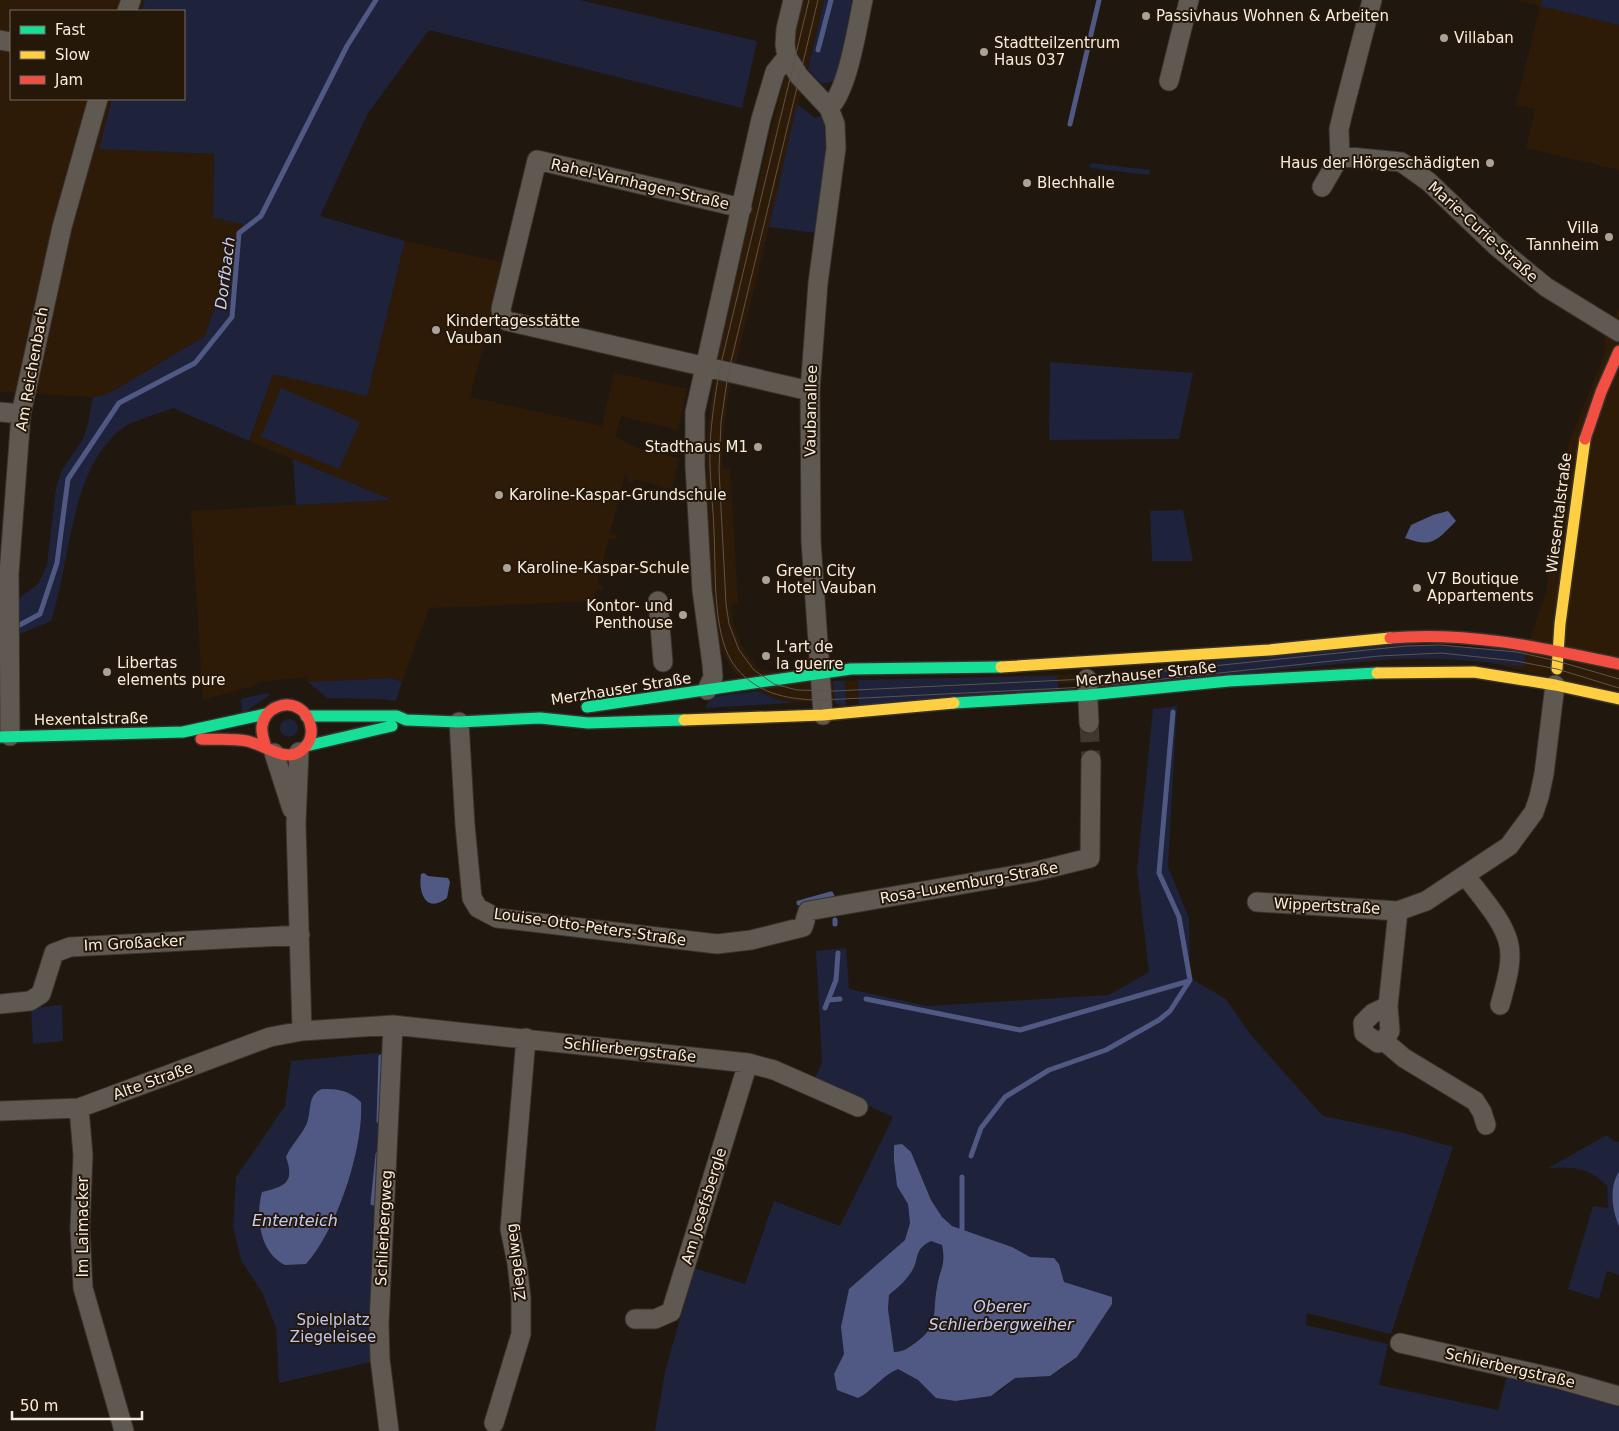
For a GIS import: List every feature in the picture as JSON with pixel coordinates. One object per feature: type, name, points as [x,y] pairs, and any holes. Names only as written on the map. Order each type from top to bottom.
[{"type":"main road","name":"Wiesentalstraße","points":[[1555,685],[1566,566],[1582,446],[1601,392],[1619,351]]},
{"type":"main road","name":"Merzhauser Straße","points":[[540,718],[582,708],[701,699],[820,673],[860,669],[958,669],[1269,650],[1402,637],[1441,636],[1507,642],[1558,656],[1619,664]]},
{"type":"main road","points":[[1524,680],[1558,656]]},
{"type":"main road","points":[[1052,663],[1088,687],[1121,658]]},
{"type":"main road","name":"Merzhauser Straße","points":[[400,720],[459,722],[540,718],[588,723],[823,715],[987,700],[1088,687],[1419,671],[1474,672],[1555,685],[1619,699]]},
{"type":"main road","name":"Merzhauser Straße","points":[[675,719],[701,699]]},
{"type":"main road","name":"Hexentalstraße","points":[[5,736],[183,732],[266,714],[274,707],[286,704],[296,706],[306,716],[400,720]]},
{"type":"main road","points":[[266,714],[261,728],[262,740],[270,751]]},
{"type":"main road","points":[[302,749],[311,734],[306,716]]},
{"type":"main road","name":"Hexentalstraße","points":[[183,732],[202,739],[237,740],[288,756],[302,749],[400,720]]},
{"type":"street","points":[[742,208],[761,119],[775,72],[787,57],[785,46],[786,28],[793,0]]},
{"type":"street","points":[[829,108],[836,102],[844,83],[863,0]]},
{"type":"street","points":[[1169,81],[1188,0]]},
{"type":"street","points":[[1322,187],[1340,156],[1339,129],[1342,112],[1372,0]]},
{"type":"street","name":"Vaubanallee","points":[[787,57],[799,76],[829,108],[835,124],[836,148],[818,283],[810,391],[811,541],[823,715]]},
{"type":"street","name":"Am Reichenbach","points":[[5,736],[9,636],[9,574],[21,414],[62,227],[98,100]]},
{"type":"street","name":"Marie-Curie-Straße","points":[[1340,156],[1401,162],[1429,182],[1496,246],[1546,288],[1619,332]]},
{"type":"street","name":"Rahel-Varnhagen-Straße","points":[[706,368],[742,208],[537,160],[501,309],[502,316],[507,321],[706,368],[810,391]]},
{"type":"street","points":[[701,699],[713,677],[702,590],[695,450],[695,412],[706,368]]},
{"type":"street","points":[[0,412],[21,414]]},
{"type":"street","points":[[658,601],[663,662]]},
{"type":"street","name":"Wippertstraße","points":[[1257,902],[1398,911],[1426,901],[1509,846],[1534,812],[1544,774],[1555,685]]},
{"type":"street","points":[[1088,687],[1089,723]]},
{"type":"street","name":"Louise-Otto-Peters-Straße","points":[[459,722],[465,825],[472,898],[478,908],[488,914],[498,918],[717,944],[751,940],[803,927],[808,911],[847,904]]},
{"type":"street","points":[[302,749],[296,824],[302,1031]]},
{"type":"street","points":[[270,751],[284,777],[296,824]]},
{"type":"street","name":"Rosa-Luxemburg-Straße","points":[[847,904],[1033,872],[1090,858],[1091,760]]},
{"type":"street","points":[[1466,876],[1501,926],[1508,942],[1508,969],[1500,1005]]},
{"type":"street","name":"Wippertstraße","points":[[1384,1041],[1390,1031],[1388,1006],[1398,911]]},
{"type":"street","name":"Im Großacker","points":[[0,1004],[30,1000],[41,994],[54,953],[70,946],[300,935]]},
{"type":"street","points":[[1388,1006],[1373,1012],[1363,1023],[1364,1033],[1378,1042],[1384,1041],[1404,1058],[1475,1102],[1482,1112],[1486,1124]]},
{"type":"street","name":"Alte Straße","points":[[0,1111],[79,1108],[270,1037],[302,1031],[393,1025]]},
{"type":"street","name":"Schlierbergstraße","points":[[393,1025],[748,1063],[774,1070],[858,1107]]},
{"type":"street","name":"Schlierbergweg","points":[[389,1431],[380,1359],[379,1324],[393,1025]]},
{"type":"street","name":"Ziegelweg","points":[[494,1423],[521,1334],[520,1290],[510,1229],[526,1038]]},
{"type":"street","name":"Am Josefsbergle","points":[[635,1319],[655,1319],[671,1312],[748,1063]]},
{"type":"street","name":"Im Laimacker","points":[[79,1108],[83,1155],[80,1228],[83,1288],[124,1431]]},
{"type":"street","name":"Schlierbergstraße","points":[[1400,1342],[1559,1379],[1619,1396]]},
{"type":"shaded area","points":[[0,0],[145,0],[141,10],[10,10],[10,100],[112,100],[99,149],[214,154],[213,218],[243,224],[205,336],[108,394],[93,397],[0,392]]},
{"type":"shaded area","points":[[803,0],[824,0],[729,392],[724,430],[722,469],[730,469],[738,603],[731,604],[733,623],[744,651],[759,669],[833,681],[1111,673],[1377,643],[1526,650],[1546,593],[1552,530],[1569,443],[1605,352],[1604,337],[1619,309],[1619,694],[1478,660],[1435,657],[792,703],[775,699],[758,691],[734,672],[721,650],[716,630],[715,605],[708,605],[700,471],[707,470],[707,434],[719,345]]},
{"type":"shaded area","points":[[1515,0],[1542,0],[1541,6],[1619,25],[1619,170],[1526,148],[1535,109],[1516,105],[1540,6]]},
{"type":"shaded area","points":[[405,241],[505,263],[470,397],[602,426],[614,373],[687,389],[678,430],[621,416],[615,437],[639,449],[679,458],[672,489],[634,479],[633,483],[627,481],[629,476],[625,475],[610,533],[617,535],[616,540],[609,538],[597,584],[604,586],[602,591],[596,590],[593,601],[429,608],[402,682],[392,678],[308,682],[307,677],[258,682],[256,685],[203,700],[191,511],[390,500],[249,441],[273,374],[367,395]]},
{"type":"green space","points":[[145,0],[580,0],[757,41],[742,108],[429,30],[368,113],[320,216],[405,241],[367,396],[273,374],[249,441],[173,408],[137,421],[120,430],[103,448],[81,494],[51,621],[20,634],[19,598],[38,584],[47,565],[56,488],[62,470],[83,439],[93,397],[108,394],[205,336],[243,224],[213,218],[214,154],[99,149],[112,100],[185,100],[185,10],[141,10]]},
{"type":"green space","points":[[824,0],[855,0],[835,81],[822,84],[808,69]]},
{"type":"green space","points":[[1542,0],[1619,0],[1619,25],[1540,6]]},
{"type":"green space","points":[[797,104],[815,118],[822,115],[825,130],[824,174],[816,233],[769,227]]},
{"type":"green space","points":[[1091,163],[1150,170],[1149,175],[1090,168]]},
{"type":"green space","points":[[1050,362],[1193,373],[1179,439],[1049,440]]},
{"type":"green space","points":[[281,388],[360,422],[339,469],[261,437]]},
{"type":"green space","points":[[293,459],[392,500],[296,505]]},
{"type":"green space","points":[[1183,510],[1193,561],[1152,561],[1150,511]]},
{"type":"green space","points":[[1377,643],[1526,650],[1524,667],[1424,658],[1390,659],[1110,687],[1111,673]]},
{"type":"green space","points":[[1057,676],[1059,693],[859,708],[858,680]]},
{"type":"green space","points":[[392,678],[402,682],[396,701],[327,698],[308,682]]},
{"type":"green space","points":[[833,681],[845,681],[846,707],[835,703]]},
{"type":"green space","points":[[758,691],[775,699],[792,703],[705,708],[712,697]]},
{"type":"green space","points":[[267,693],[270,695],[242,714],[241,699]]},
{"type":"green space","points":[[1177,706],[1168,867],[1189,918],[1190,978],[1226,999],[1250,1034],[1323,1116],[1404,1133],[1453,1147],[1391,1334],[1307,1313],[1306,1325],[1388,1344],[1379,1385],[1498,1410],[1507,1376],[1515,1376],[1619,1405],[1619,1431],[655,1431],[665,1372],[694,1268],[745,1284],[774,1201],[840,1226],[893,1117],[814,1081],[822,1062],[816,951],[846,948],[849,989],[927,1006],[1109,995],[1149,972],[1137,870],[1153,709]],"holes":[[[911,1152],[931,1200],[942,1217],[952,1226],[1012,1247],[1030,1257],[1054,1258],[1059,1264],[1064,1282],[1085,1290],[1100,1320],[1077,1357],[1050,1376],[1015,1378],[999,1392],[954,1401],[936,1398],[918,1380],[898,1369],[887,1374],[870,1391],[834,1374],[844,1354],[843,1342],[889,1255],[905,1240],[910,1223],[908,1204],[897,1186],[894,1161]]]},
{"type":"green space","points":[[285,719],[293,719],[298,724],[296,735],[285,737],[280,732],[280,724]]},
{"type":"green space","points":[[62,1005],[63,1041],[33,1044],[31,1008]]},
{"type":"green space","name":"Spielplatz Ziegeleisee","points":[[387,1052],[376,1361],[279,1383],[276,1328],[263,1294],[241,1260],[233,1227],[236,1177],[285,1106],[291,1061]]},
{"type":"green space","points":[[1607,1135],[1614,1141],[1619,1142],[1619,1275],[1607,1271],[1599,1299],[1568,1289],[1593,1206],[1608,1208],[1607,1186],[1594,1175],[1587,1172],[1565,1167],[1548,1168]]},
{"type":"green space","points":[[931,1241],[942,1245],[943,1257],[931,1324],[928,1331],[922,1337],[907,1348],[894,1352],[888,1309],[889,1295],[907,1278],[912,1271],[919,1251],[925,1244]]},
{"type":"water","points":[[1448,511],[1456,521],[1444,534],[1434,541],[1422,542],[1405,538],[1411,525],[1433,515]]},
{"type":"water","points":[[424,873],[428,876],[448,878],[450,882],[447,898],[434,904],[425,899],[422,894],[420,881],[421,874]]},
{"type":"water","name":"Ententeich","points":[[322,1089],[343,1091],[361,1102],[358,1142],[346,1187],[328,1231],[306,1264],[285,1265],[270,1252],[265,1243],[259,1212],[262,1192],[277,1188],[286,1182],[289,1173],[286,1157],[307,1123],[314,1095]]},
{"type":"water","name":"Oberer Schlierbergweiher","points":[[902,1144],[911,1152],[931,1200],[942,1217],[952,1226],[1012,1247],[1030,1257],[1054,1258],[1059,1264],[1064,1282],[1112,1297],[1112,1304],[1077,1357],[1050,1376],[1015,1378],[991,1396],[955,1401],[936,1398],[918,1380],[898,1369],[887,1375],[868,1392],[858,1398],[837,1390],[834,1374],[844,1354],[841,1327],[849,1289],[905,1240],[910,1223],[908,1204],[897,1186],[894,1145]],"holes":[[[931,1241],[942,1245],[943,1263],[937,1287],[932,1324],[923,1337],[915,1343],[908,1348],[894,1352],[888,1309],[889,1295],[910,1275],[919,1251],[925,1244]]]},
{"type":"water","points":[[1619,1172],[1619,1226],[1615,1213],[1613,1191]]},
{"type":"waterway","name":"Dorfbach","points":[[14,628],[40,614],[57,563],[68,479],[119,403],[195,363],[232,317],[239,233],[261,216],[347,46],[376,0]]},
{"type":"waterway","points":[[818,50],[831,0]]},
{"type":"waterway","points":[[1070,124],[1099,0]]},
{"type":"waterway","points":[[971,1156],[981,1128],[1005,1097],[1049,1070],[1106,1050],[1159,1020],[1170,1011],[1190,980],[1179,917],[1159,873],[1173,712]]},
{"type":"waterway","points":[[799,903],[831,894],[832,896]]},
{"type":"waterway","points":[[825,1008],[836,980],[838,953]]},
{"type":"waterway","points":[[866,999],[1020,1030],[1189,981]]},
{"type":"waterway","points":[[828,1000],[840,999]]},
{"type":"waterway","points":[[379,1121],[381,1057]]},
{"type":"waterway","points":[[373,1203],[378,1154]]},
{"type":"waterway","points":[[962,1177],[962,1229]]},
{"type":"tunnel","points":[[1089,723],[1091,760]]},
{"type":"tram line","points":[[809,0],[719,372],[711,428],[710,468],[718,616],[726,649],[740,673],[760,688],[771,693],[809,700],[822,700],[1088,687],[1379,656],[1441,653],[1516,661],[1557,669],[1619,688]]},
{"type":"tram line","points":[[818,0],[728,374],[721,422],[719,469],[726,604],[729,624],[739,650],[754,670],[774,684],[797,690],[834,691],[1087,679],[1406,646],[1440,645],[1517,652],[1557,661],[1619,679]]},
{"type":"traffic: fast","points":[[587,707],[851,669],[1001,667]]},
{"type":"traffic: fast","points":[[954,703],[1088,695],[1229,681],[1377,673]]},
{"type":"traffic: fast","points":[[0,737],[183,732],[266,714]]},
{"type":"traffic: fast","points":[[306,716],[397,716],[406,720],[459,722],[540,718],[588,723],[684,720]]},
{"type":"traffic: fast","points":[[306,746],[392,726]]},
{"type":"traffic: slow","points":[[1557,669],[1560,624],[1585,439]]},
{"type":"traffic: slow","points":[[1001,667],[1269,650],[1390,638]]},
{"type":"traffic: slow","points":[[1377,673],[1474,672],[1555,685],[1619,699]]},
{"type":"traffic: slow","points":[[684,720],[823,715],[954,703]]},
{"type":"traffic: jam","points":[[1585,439],[1601,392],[1619,351]]},
{"type":"traffic: jam","points":[[1390,638],[1448,637],[1505,642],[1619,664]]},
{"type":"traffic: jam","points":[[201,739],[247,741],[278,753],[292,755],[306,746],[310,738],[310,725],[307,717],[300,709],[294,706],[283,705],[267,714],[262,726],[266,748]]},
{"type":"place","name":"Passivhaus Wohnen & Arbeiten","points":[[1146,16]]},
{"type":"place","name":"Villaban","points":[[1444,38]]},
{"type":"place","name":"Stadtteilzentrum Haus 037","points":[[984,52]]},
{"type":"place","name":"Haus der Hörgeschädigten","points":[[1490,163]]},
{"type":"place","name":"Blechhalle","points":[[1027,183]]},
{"type":"place","name":"Villa Tannheim","points":[[1609,237]]},
{"type":"place","name":"Kindertagesstätte Vauban","points":[[436,330]]},
{"type":"place","name":"Stadthaus M1","points":[[758,447]]},
{"type":"place","name":"Karoline-Kaspar-Grundschule","points":[[499,495]]},
{"type":"place","name":"Karoline-Kaspar-Schule","points":[[507,568]]},
{"type":"place","name":"Green City Hotel Vauban","points":[[766,580]]},
{"type":"place","name":"V7 Boutique Appartements","points":[[1417,588]]},
{"type":"place","name":"Kontor- und Penthouse","points":[[683,615]]},
{"type":"place","name":"L'art de la guerre","points":[[766,656]]},
{"type":"place","name":"Libertas elements pure","points":[[107,672]]}]
